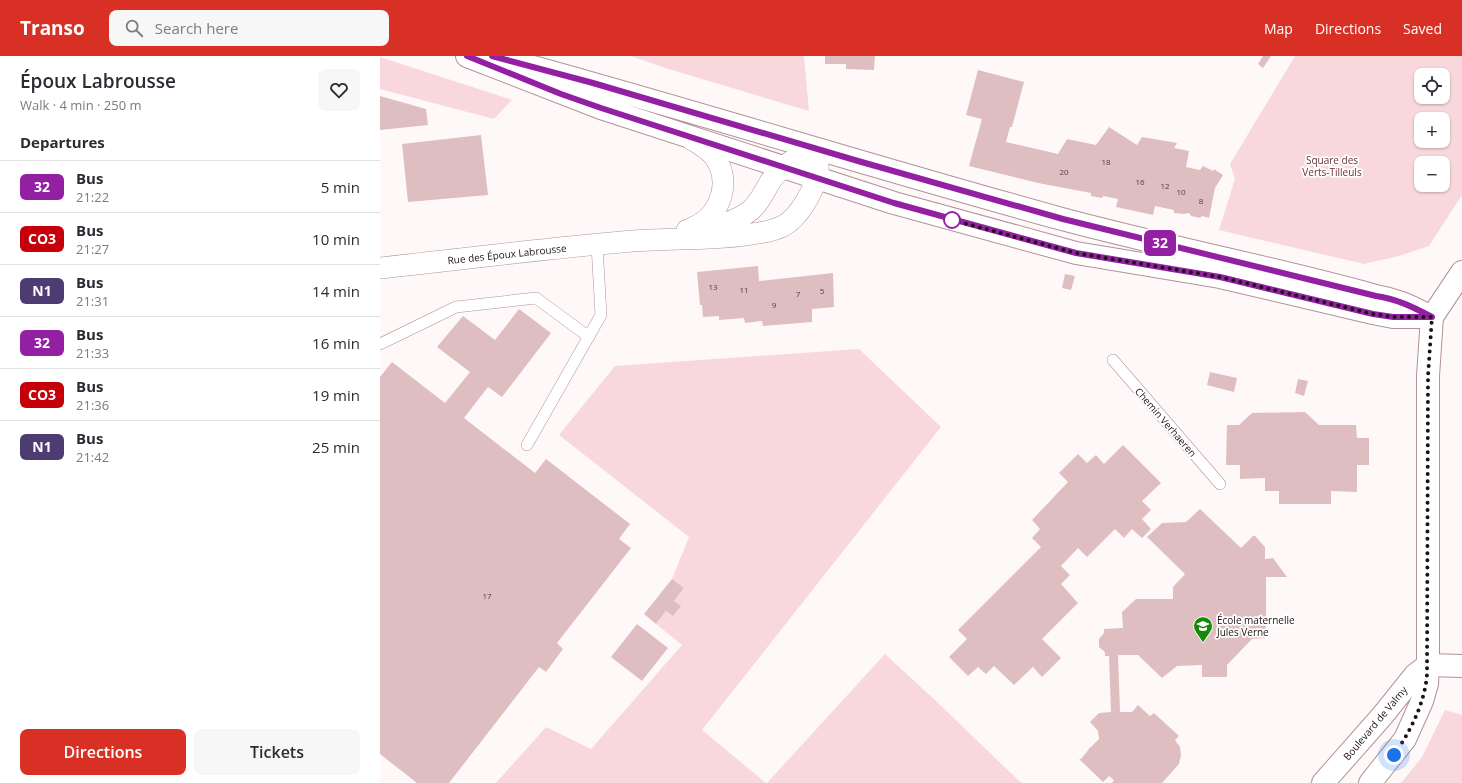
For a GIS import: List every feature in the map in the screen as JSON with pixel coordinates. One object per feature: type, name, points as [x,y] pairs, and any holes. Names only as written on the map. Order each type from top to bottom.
[{"type":"main road","name":"Rue des Époux Labrousse","points":[[467,56],[561,94],[684,136],[894,203],[1076,253],[1220,277],[1373,314],[1393,317],[1432,317]]},
{"type":"main road","points":[[493,56],[593,83],[813,148],[1063,219],[1376,296],[1390,298],[1410,305],[1432,317],[1462,272]]},
{"type":"main road","name":"Boulevard de Valmy","points":[[1370,783],[1405,739],[1422,701],[1426,684],[1428,665],[1428,376],[1432,317]]},
{"type":"main road","points":[[1428,665],[1462,666]]},
{"type":"main road","name":"Boulevard de Valmy","points":[[1323,783],[1383,715],[1415,675],[1428,665]]},
{"type":"street","name":"Rue des Époux Labrousse","points":[[684,136],[704,147],[713,155],[718,163],[723,177],[724,186],[722,195],[709,217],[701,225],[687,230]]},
{"type":"street","name":"Rue des Époux Labrousse","points":[[380,268],[634,241],[728,237],[772,230],[783,226],[799,213],[816,178],[818,170],[813,148],[783,168],[770,182],[760,200],[740,217],[717,225],[634,241]]},
{"type":"lane","points":[[527,445],[602,315],[597,245]]},
{"type":"lane","points":[[380,344],[456,307],[536,298],[589,337]]},
{"type":"lane","name":"Chemin Verhaeren","points":[[1113,360],[1220,484]]},
{"type":"green space","points":[[631,56],[804,56],[809,111],[662,67]]},
{"type":"green space","name":"Square des Verts-Tilleuls","points":[[1295,56],[1462,56],[1462,195],[1429,246],[1399,256],[1364,264],[1219,230],[1235,179],[1230,164]]},
{"type":"green space","points":[[380,57],[512,100],[494,119],[380,89]]},
{"type":"green space","points":[[859,349],[941,427],[702,730],[766,783],[496,783],[546,727],[591,749],[682,645],[656,624],[684,588],[672,579],[689,537],[559,435],[615,366]]},
{"type":"green space","points":[[885,654],[936,701],[1022,783],[767,783]]},
{"type":"green space","points":[[1445,710],[1462,715],[1462,783],[1401,783],[1422,757]]},
{"type":"building","points":[[825,56],[875,56],[874,70],[846,69],[846,64],[825,64]]},
{"type":"building","points":[[1263,56],[1271,56],[1263,68],[1258,64]]},
{"type":"building","points":[[978,70],[1024,82],[1012,127],[1010,127],[1006,142],[1058,154],[1067,139],[1096,145],[1109,127],[1137,145],[1142,137],[1177,143],[1174,148],[1189,151],[1186,167],[1200,170],[1203,166],[1213,171],[1214,169],[1223,175],[1215,188],[1209,218],[1202,216],[1200,218],[1191,216],[1188,213],[1174,213],[1174,210],[1155,206],[1153,215],[1116,207],[1118,199],[1103,196],[1102,198],[1091,196],[1091,193],[1038,183],[969,166],[982,119],[966,115]]},
{"type":"building","points":[[380,96],[426,109],[428,125],[380,130]]},
{"type":"building","points":[[481,135],[488,195],[408,202],[402,144]]},
{"type":"building","points":[[758,266],[759,281],[833,273],[834,307],[812,309],[812,322],[763,326],[762,321],[745,323],[744,318],[719,320],[719,316],[703,317],[702,305],[700,305],[697,272]]},
{"type":"building","points":[[1065,274],[1075,276],[1071,290],[1062,288]]},
{"type":"building","points":[[519,309],[551,333],[502,397],[488,387],[464,418],[535,473],[546,459],[630,524],[619,539],[631,548],[557,643],[563,649],[546,672],[539,667],[449,783],[417,783],[380,754],[380,377],[392,362],[445,403],[470,372],[437,347],[463,316],[495,340]]},
{"type":"building","points":[[1210,372],[1237,378],[1234,392],[1207,385]]},
{"type":"building","points":[[1298,379],[1308,381],[1304,396],[1295,393]]},
{"type":"building","points":[[1305,412],[1319,425],[1356,425],[1357,438],[1369,438],[1369,465],[1357,465],[1357,492],[1331,491],[1331,504],[1279,504],[1279,491],[1265,491],[1265,478],[1240,479],[1240,465],[1226,465],[1227,425],[1239,425],[1252,413]]},
{"type":"building","points":[[1123,445],[1161,483],[1142,501],[1151,510],[1142,519],[1151,529],[1142,538],[1132,529],[1124,538],[1115,529],[1087,557],[1078,548],[1061,566],[1070,575],[1061,584],[1078,603],[1042,639],[1061,658],[1042,677],[1033,667],[1014,685],[994,666],[986,674],[978,667],[968,676],[949,657],[967,639],[958,630],[1041,547],[1032,538],[1040,529],[1032,520],[1068,482],[1059,473],[1078,454],[1087,463],[1096,455],[1104,464]]},
{"type":"building","points":[[1200,509],[1241,548],[1253,536],[1255,536],[1265,547],[1265,559],[1273,558],[1287,577],[1266,577],[1266,638],[1252,639],[1227,665],[1227,677],[1202,677],[1202,665],[1177,666],[1162,678],[1138,655],[1118,655],[1120,712],[1132,712],[1138,705],[1150,716],[1154,713],[1179,736],[1175,740],[1180,747],[1181,755],[1179,764],[1162,783],[1112,783],[1114,780],[1109,776],[1103,782],[1079,759],[1081,759],[1089,748],[1099,739],[1098,731],[1090,722],[1099,713],[1111,712],[1109,656],[1105,656],[1105,652],[1099,647],[1099,639],[1104,633],[1104,629],[1123,628],[1122,612],[1136,599],[1173,599],[1173,587],[1185,574],[1147,537],[1162,523],[1186,522]]},
{"type":"building","points":[[672,579],[684,588],[674,601],[681,606],[673,616],[666,611],[656,624],[644,614]]},
{"type":"building","points":[[637,624],[668,648],[642,681],[611,657]]},
{"type":"bus line","name":"32","points":[[467,56],[561,94],[783,168],[894,203],[1047,246],[1102,258],[1220,277],[1373,314],[1393,317],[1432,317],[1410,305],[1390,298],[1376,296],[1063,219],[858,161],[593,83],[492,56]]},
{"type":"place","name":"École maternelle Jules Verne","points":[[1203,643]]},
{"type":"route","points":[[952,220],[1076,253],[1220,277],[1373,314],[1393,317],[1432,317],[1428,376],[1428,665],[1422,701],[1405,739],[1394,755]]}]
